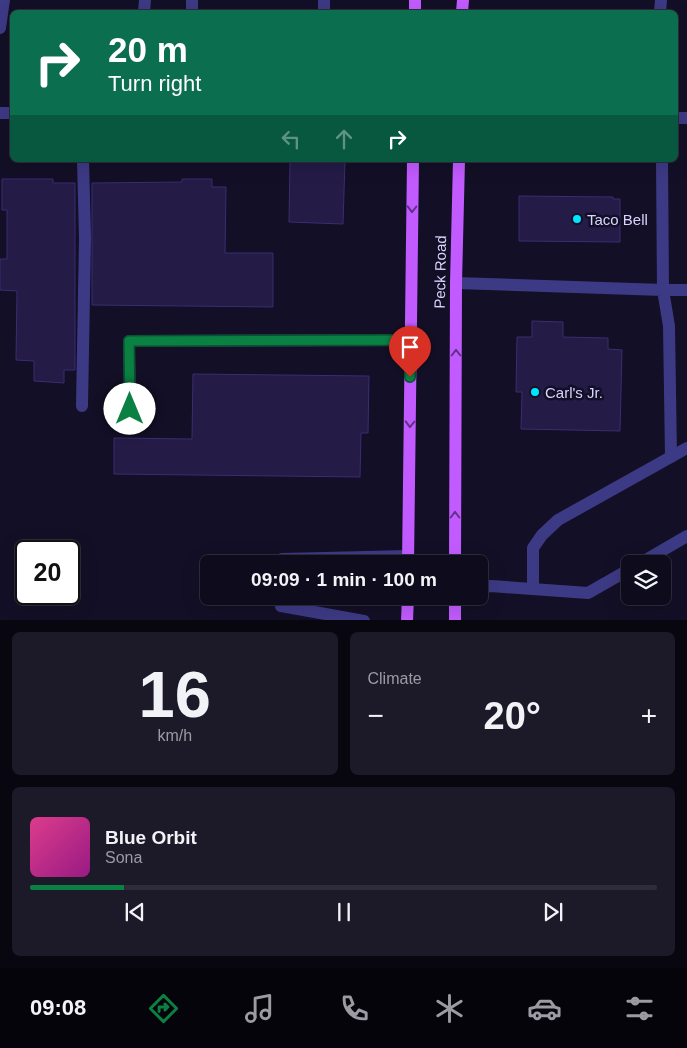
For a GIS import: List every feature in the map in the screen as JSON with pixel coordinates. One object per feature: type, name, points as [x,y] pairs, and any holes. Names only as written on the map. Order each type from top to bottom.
[{"type":"main road","name":"Peck Road","points":[[408,555],[413,162]]},
{"type":"main road","name":"Peck Road","points":[[455,555],[456,283],[459,162]]},
{"type":"main road","points":[[407,620],[408,605]]},
{"type":"main road","points":[[455,605],[455,620]]},
{"type":"street","points":[[0,28],[4,0]]},
{"type":"street","points":[[82,406],[85,238],[83,162]]},
{"type":"street","points":[[662,162],[663,290],[669,326],[671,457]]},
{"type":"street","points":[[456,283],[687,290]]},
{"type":"street","points":[[130,409],[129,341],[411,340]]},
{"type":"street","points":[[533,589],[534,548],[542,535],[558,520],[687,448]]},
{"type":"street","points":[[654,555],[687,536]]},
{"type":"street","points":[[488,586],[588,593],[621,574]]},
{"type":"street","points":[[281,605],[364,620]]},
{"type":"building","points":[[290,162],[345,162],[343,224],[289,222]]},
{"type":"building","points":[[2,179],[53,179],[53,183],[75,183],[75,370],[64,370],[64,383],[34,381],[34,361],[16,360],[17,291],[0,290],[0,259],[7,259],[7,210],[2,210]]},
{"type":"building","points":[[182,179],[212,179],[212,187],[226,187],[225,253],[273,253],[273,307],[92,305],[92,183],[182,182]]},
{"type":"building","points":[[519,196],[613,197],[613,199],[620,199],[620,242],[519,241]]},
{"type":"building","points":[[532,321],[563,322],[563,337],[608,338],[608,349],[622,350],[620,431],[521,429],[522,392],[516,392],[517,337],[532,337]]},
{"type":"building","points":[[193,374],[369,376],[368,433],[361,433],[360,477],[114,474],[114,438],[192,439]]},
{"type":"place","name":"Taco Bell","points":[[577,219]]},
{"type":"place","name":"Carl's Jr.","points":[[535,392]]},
{"type":"route","points":[[130,409],[129,341],[411,340],[410,377]]}]
